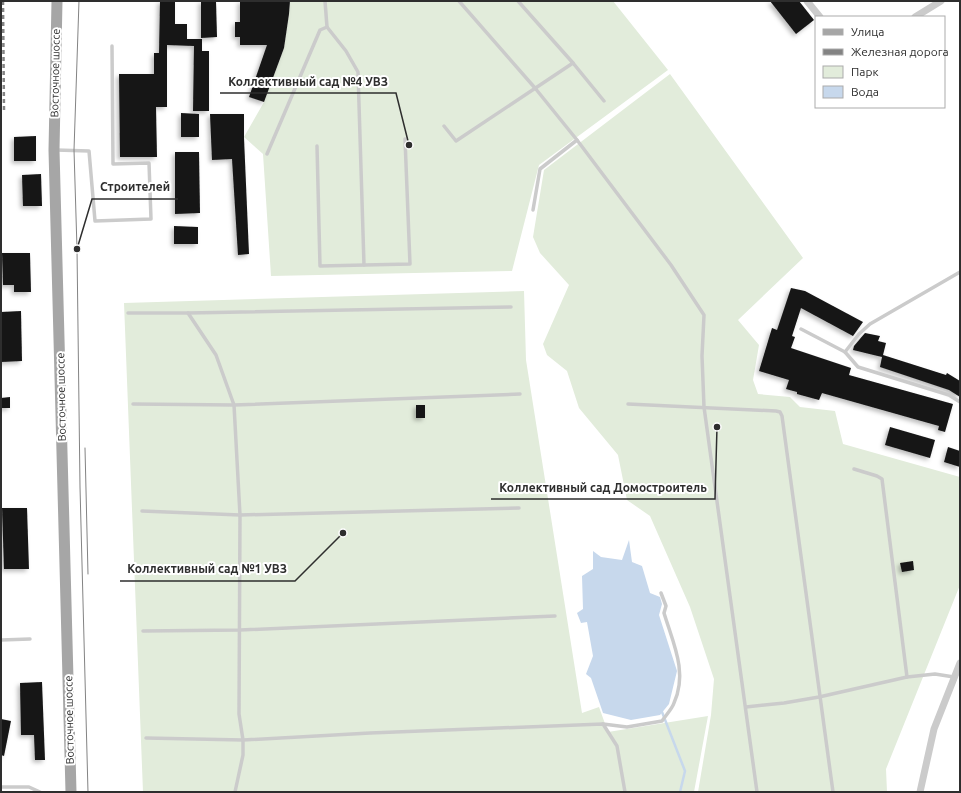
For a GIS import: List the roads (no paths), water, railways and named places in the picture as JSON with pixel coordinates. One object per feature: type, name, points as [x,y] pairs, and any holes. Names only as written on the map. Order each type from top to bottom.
[{"type":"main road","name":"Восточное шоссе","points":[[57,1],[54,150],[71,792]]},
{"type":"street","points":[[807,1],[819,16]]},
{"type":"street","points":[[917,16],[941,1]]},
{"type":"street","points":[[920,792],[934,729],[960,663]]},
{"type":"lane","points":[[324,1],[327,27],[346,51],[358,72],[364,265]]},
{"type":"lane","points":[[459,1],[535,88],[577,140],[671,265],[704,315],[702,356],[704,407],[757,792]]},
{"type":"lane","points":[[518,1],[574,63],[604,100]]},
{"type":"lane","points":[[266,154],[320,30],[327,27]]},
{"type":"lane","points":[[54,150],[89,151],[95,221],[151,219],[149,163],[113,164],[112,46]]},
{"type":"lane","points":[[444,126],[456,141],[574,63]]},
{"type":"lane","points":[[317,146],[320,266],[410,264],[405,139]]},
{"type":"lane","points":[[534,210],[540,169],[577,140]]},
{"type":"lane","points":[[845,352],[859,334],[870,324],[960,272]]},
{"type":"lane","points":[[128,313],[188,314],[511,307]]},
{"type":"lane","points":[[188,314],[216,355],[234,405],[240,515],[239,714],[243,740],[243,755],[235,792]]},
{"type":"lane","points":[[801,329],[845,352],[858,367],[949,396],[960,402]]},
{"type":"lane","points":[[133,404],[234,405],[520,394]]},
{"type":"lane","points":[[628,404],[780,412],[782,416],[833,792]]},
{"type":"lane","points":[[854,469],[882,479],[907,677]]},
{"type":"lane","points":[[142,511],[240,515],[519,508]]},
{"type":"lane","points":[[146,738],[243,740],[370,733],[602,724],[627,727],[662,721],[674,704],[680,686],[680,667],[664,613],[666,606],[661,593]]},
{"type":"lane","points":[[143,630],[240,630],[555,616]]},
{"type":"lane","points":[[1,640],[30,639]]},
{"type":"lane","points":[[746,707],[819,697],[907,677],[935,674],[954,677]]},
{"type":"lane","points":[[602,724],[617,746],[625,792]]},
{"type":"lane","points":[[1,787],[29,787],[40,792]]},
{"type":"water","points":[[629,540],[632,562],[642,566],[650,593],[660,597],[662,604],[659,615],[677,671],[669,704],[660,715],[631,720],[603,713],[591,678],[586,674],[593,656],[587,622],[581,623],[577,613],[583,609],[582,576],[593,569],[593,551],[601,557],[622,560]]},
{"type":"waterway","points":[[662,712],[685,771],[680,792]]},
{"type":"tram line","points":[[79,1],[74,150],[77,249],[80,487],[88,792]]},
{"type":"tram line","points":[[85,448],[88,574]]},
{"type":"railway","points":[[3,1],[4,111]]},
{"type":"place","name":"Коллективный сад №4 УВЗ","points":[[409,145]]},
{"type":"place","name":"Строителей","points":[[77,249]]},
{"type":"place","name":"Коллективный сад Домостроитель","points":[[717,427]]},
{"type":"place","name":"Коллективный сад №1 УВЗ","points":[[343,533]]}]
